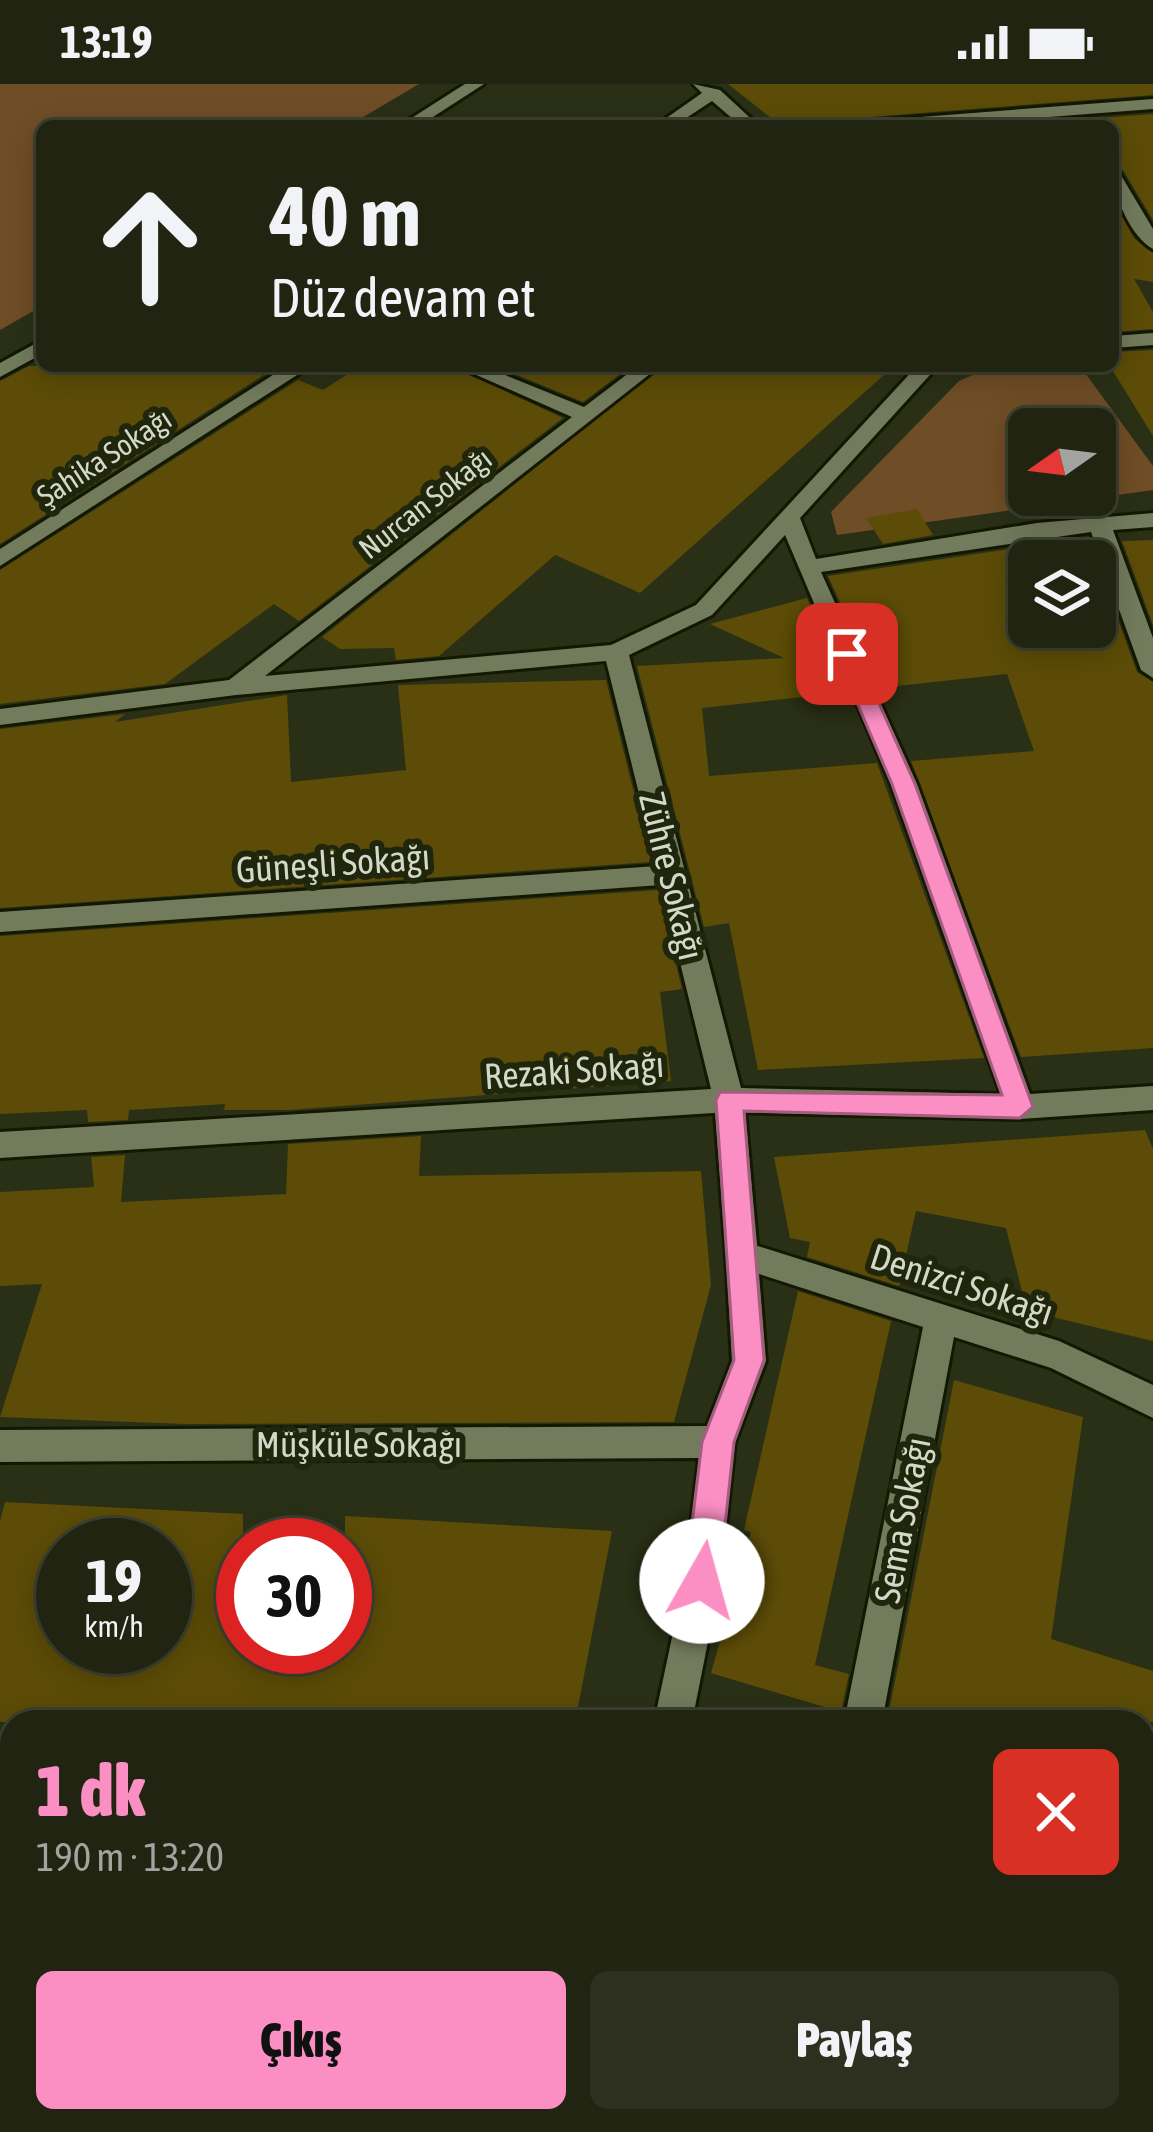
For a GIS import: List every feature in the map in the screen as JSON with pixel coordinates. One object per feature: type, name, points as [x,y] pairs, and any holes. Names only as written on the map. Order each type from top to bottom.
[{"type":"street","points":[[416,120],[476,84]]},
{"type":"street","points":[[670,120],[708,88],[744,120]]},
{"type":"street","points":[[941,120],[1153,104]]},
{"type":"street","points":[[1074,109],[1080,120]]},
{"type":"street","points":[[1119,187],[1145,235]]},
{"type":"street","points":[[1119,342],[1153,339]]},
{"type":"street","points":[[0,371],[36,350]]},
{"type":"street","name":"Şahika Sokağı","points":[[0,560],[292,372]]},
{"type":"street","points":[[481,372],[586,415]]},
{"type":"street","name":"Nurcan Sokağı","points":[[236,687],[642,372]]},
{"type":"street","points":[[0,718],[236,687],[616,652],[704,610],[923,372]]},
{"type":"street","points":[[790,519],[904,784],[1020,1107]]},
{"type":"street","points":[[808,567],[1153,520]]},
{"type":"street","points":[[1100,525],[1153,670]]},
{"type":"street","name":"Zühre Sokağı","points":[[616,652],[729,1100],[742,1255]]},
{"type":"street","name":"Güneşli Sokağı","points":[[0,922],[672,875]]},
{"type":"street","name":"Rezaki Sokağı","points":[[0,1145],[729,1100],[1020,1107],[1153,1098]]},
{"type":"street","points":[[675,1710],[702,1581],[718,1442],[749,1360],[742,1255]]},
{"type":"street","name":"Denizci Sokağı","points":[[742,1255],[1059,1356],[1153,1402]]},
{"type":"street","name":"Sema Sokağı","points":[[865,1710],[941,1318]]},
{"type":"street","name":"Müşküle Sokağı","points":[[0,1446],[718,1442]]},
{"type":"shaded area","points":[[0,84],[419,84],[358,120],[36,120],[36,309],[0,330]]},
{"type":"shaded area","points":[[979,372],[1084,372],[1111,408],[1008,408],[1008,511],[837,535],[831,512],[959,381]]},
{"type":"shaded area","points":[[1116,415],[1153,466],[1153,490],[1116,495]]},
{"type":"building","points":[[728,84],[1153,84],[1153,95],[865,120],[773,120]]},
{"type":"building","points":[[1153,114],[1153,220],[1119,169],[1119,120],[1072,120]]},
{"type":"building","points":[[1119,209],[1134,238],[1153,253],[1153,282],[1134,279],[1153,312],[1153,329],[1119,332]]},
{"type":"building","points":[[1153,350],[1153,436],[1114,372],[1119,372],[1119,352]]},
{"type":"building","points":[[29,366],[36,366],[36,372],[268,372],[0,544],[0,381]]},
{"type":"building","points":[[351,372],[465,372],[563,418],[299,621],[274,604],[165,684],[0,704],[0,570],[298,380],[323,390]]},
{"type":"building","points":[[510,372],[623,372],[583,402]]},
{"type":"building","points":[[656,372],[887,372],[640,593],[555,555],[439,656],[396,660],[394,648],[340,649],[322,637]]},
{"type":"building","points":[[917,509],[933,535],[883,544],[866,518]]},
{"type":"building","points":[[1153,540],[1153,625],[1122,541]]},
{"type":"building","points":[[1008,549],[1008,648],[1116,648],[1116,614],[1137,672],[1153,682],[1153,1048],[1021,1057],[911,761],[1034,751],[1007,674],[879,688],[828,576]]},
{"type":"building","points":[[807,598],[847,692],[702,708],[709,776],[877,763],[984,1058],[758,1070],[729,923],[704,927],[637,666],[784,658],[710,624]]},
{"type":"building","points":[[606,680],[651,862],[0,908],[0,729],[125,714],[115,722],[287,695],[291,782],[406,770],[398,685]]},
{"type":"building","points":[[658,890],[682,989],[660,992],[671,1081],[289,1110],[224,1110],[225,1104],[129,1110],[128,1120],[88,1122],[87,1110],[0,1114],[0,936]]},
{"type":"building","points":[[1145,1130],[1153,1149],[1153,1341],[1027,1311],[1006,1228],[916,1211],[899,1286],[807,1257],[810,1242],[790,1238],[774,1157]]},
{"type":"building","points":[[421,1136],[419,1176],[701,1171],[711,1285],[674,1422],[185,1424],[0,1417],[42,1284],[0,1286],[0,1192],[94,1187],[91,1157],[125,1155],[121,1202],[286,1194],[288,1144]]},
{"type":"building","points":[[798,1291],[891,1321],[815,1665],[849,1674],[841,1710],[711,1673],[751,1532],[744,1530]]},
{"type":"building","points":[[954,1380],[1083,1417],[1051,1639],[1153,1671],[1153,1710],[889,1710]]},
{"type":"building","points":[[5,1502],[243,1514],[243,1518],[216,1518],[216,1674],[372,1674],[372,1518],[345,1516],[612,1531],[577,1710],[0,1710],[0,1521]]},
{"type":"route","points":[[702,1581],[718,1442],[749,1360],[729,1100],[1020,1107],[904,784],[847,654]]}]
